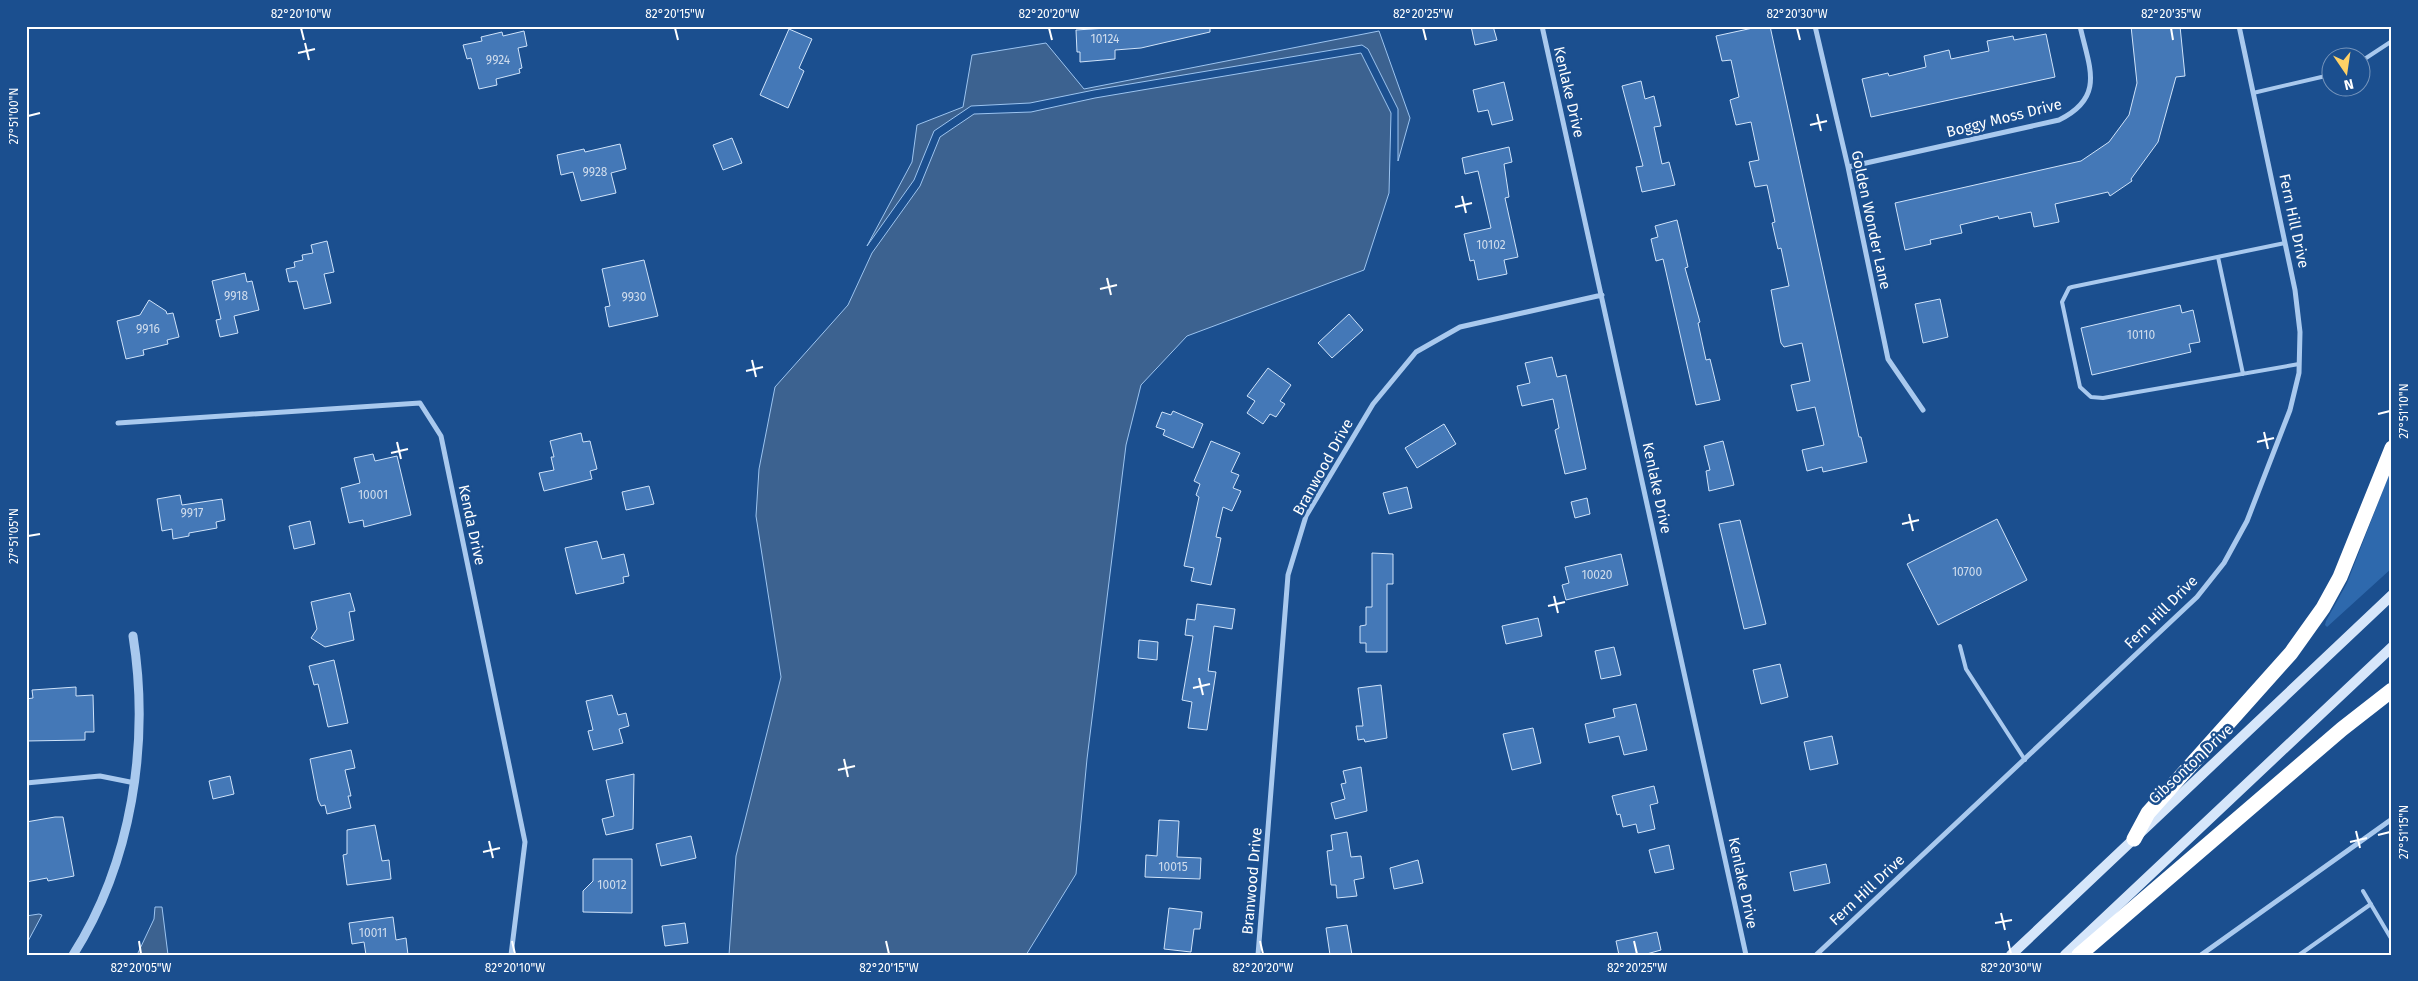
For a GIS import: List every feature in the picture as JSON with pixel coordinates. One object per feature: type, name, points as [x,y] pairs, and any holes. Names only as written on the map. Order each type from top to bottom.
[{"type":"highway","points":[[2134,839],[2148,813],[2291,654],[2319,614],[2340,577],[2392,448]]},
{"type":"highway","points":[[2079,955],[2342,729],[2392,690]]},
{"type":"main road","name":"Gibsonton Drive","points":[[2011,955],[2392,595]]},
{"type":"main road","points":[[2065,955],[2392,647]]},
{"type":"street","name":"Kenlake Drive","points":[[1542,26],[1746,955]]},
{"type":"street","name":"Golden Wonder Lane","points":[[1815,26],[1848,167],[1888,359],[1923,410]]},
{"type":"street","name":"Boggy Moss Drive","points":[[1848,167],[2060,120],[2074,113],[2086,99],[2091,80],[2080,26]]},
{"type":"street","name":"Fern Hill Drive","points":[[1816,955],[2197,597],[2224,563],[2247,521],[2290,410],[2299,364],[2300,332],[2295,290],[2239,26]]},
{"type":"street","name":"Branwood Drive","points":[[1258,955],[1288,576],[1306,516],[1373,404],[1416,352],[1460,327],[1602,295]]},
{"type":"street","name":"Kenda Drive","points":[[118,423],[420,403],[441,436],[525,842],[511,955]]},
{"type":"street","points":[[73,955],[96,913],[121,845],[135,784],[140,717],[138,668],[133,636]]},
{"type":"street","points":[[26,784],[100,776],[135,784]]},
{"type":"street","points":[[2201,955],[2392,819]]},
{"type":"lane","points":[[2370,56],[2392,42]]},
{"type":"lane","points":[[2253,93],[2320,77]]},
{"type":"lane","points":[[2285,243],[2072,287],[2069,288],[2062,302],[2080,387],[2090,397],[2103,398],[2299,364]]},
{"type":"lane","points":[[2218,257],[2243,374]]},
{"type":"lane","points":[[1960,646],[1966,669],[2025,760]]},
{"type":"lane","points":[[2363,891],[2392,940]]},
{"type":"lane","points":[[2299,955],[2371,904]]},
{"type":"shaded area","points":[[1379,31],[1410,118],[1398,161],[1398,109],[1368,49],[1362,45],[1094,90],[1030,103],[971,106],[934,131],[914,180],[867,246],[912,162],[917,125],[963,107],[972,55],[1046,43],[1084,89]]},
{"type":"shaded area","points":[[1361,53],[1391,113],[1389,193],[1364,270],[1187,336],[1141,385],[1126,445],[1087,759],[1076,874],[1026,955],[729,955],[736,856],[781,677],[756,516],[759,469],[775,387],[848,305],[872,253],[920,186],[940,137],[974,114],[1031,112],[1095,98]]},
{"type":"shaded area","points":[[2392,467],[2392,568],[2327,627],[2325,625],[2326,621],[2347,583]]},
{"type":"shaded area","points":[[155,907],[162,907],[168,955],[137,955],[154,919]]},
{"type":"shaded area","points":[[42,915],[26,945],[26,916]]},
{"type":"building","points":[[1138,26],[1210,26],[1210,32],[1141,48],[1115,50],[1115,59],[1080,62],[1080,52],[1077,52],[1076,30]]},
{"type":"building","points":[[1471,26],[1493,26],[1497,40],[1475,45]]},
{"type":"building","points":[[1770,26],[1859,437],[1861,437],[1867,462],[1823,472],[1822,467],[1807,471],[1802,450],[1824,445],[1815,407],[1797,411],[1791,385],[1810,381],[1802,343],[1784,347],[1781,343],[1771,290],[1789,286],[1781,248],[1778,249],[1772,223],[1775,222],[1767,185],[1755,187],[1749,162],[1759,160],[1751,122],[1736,125],[1730,100],[1739,97],[1731,60],[1722,61],[1716,36]]},
{"type":"building","points":[[2131,26],[2180,26],[2185,76],[2176,77],[2158,142],[2131,179],[2132,181],[2110,196],[2108,192],[2055,204],[2059,222],[2034,227],[2031,212],[1999,219],[1998,216],[1960,225],[1962,233],[1930,240],[1931,244],[1905,250],[1895,203],[2081,161],[2109,142],[2129,115],[2137,83]]},
{"type":"building","points":[[789,29],[812,39],[799,68],[804,71],[788,108],[760,95]]},
{"type":"building","points":[[524,31],[527,46],[518,48],[522,68],[519,69],[520,73],[496,79],[497,85],[479,89],[471,58],[467,59],[463,45],[482,41],[481,37],[502,32],[503,36]]},
{"type":"building","points":[[2046,34],[2055,77],[1871,117],[1862,79],[1888,73],[1889,76],[1926,67],[1924,56],[1949,50],[1951,59],[1989,51],[1987,41],[2013,36],[2014,40]]},
{"type":"building","points":[[1641,81],[1645,99],[1654,96],[1661,126],[1654,127],[1662,164],[1669,162],[1675,185],[1642,192],[1636,167],[1643,166],[1622,86]]},
{"type":"building","points":[[1504,82],[1513,120],[1492,125],[1488,110],[1478,112],[1473,90]]},
{"type":"building","points":[[732,138],[742,163],[723,170],[713,145]]},
{"type":"building","points":[[620,144],[626,169],[611,173],[616,193],[581,201],[573,172],[561,175],[557,155],[584,149],[585,152]]},
{"type":"building","points":[[1509,147],[1512,162],[1504,164],[1509,197],[1505,198],[1518,257],[1504,260],[1507,274],[1478,280],[1474,260],[1470,261],[1464,234],[1491,228],[1478,171],[1465,174],[1462,158]]},
{"type":"building","points":[[1677,220],[1688,267],[1685,268],[1700,322],[1698,323],[1706,360],[1710,359],[1720,400],[1696,405],[1663,259],[1656,261],[1651,239],[1658,237],[1655,226]]},
{"type":"building","points":[[327,241],[334,272],[324,274],[331,303],[304,309],[297,281],[289,282],[286,269],[295,267],[294,262],[303,260],[302,255],[313,253],[311,245]]},
{"type":"building","points":[[644,260],[658,316],[609,327],[605,307],[610,306],[602,269]]},
{"type":"building","points":[[245,273],[247,282],[252,281],[259,310],[234,316],[238,333],[220,337],[216,320],[221,319],[212,281]]},
{"type":"building","points":[[1940,299],[1948,337],[1923,343],[1915,304]]},
{"type":"building","points":[[149,300],[166,311],[167,314],[173,313],[179,337],[167,340],[168,344],[143,350],[144,355],[126,359],[117,321],[140,315]]},
{"type":"building","points":[[2180,305],[2182,313],[2193,310],[2200,342],[2189,344],[2191,352],[2092,375],[2081,328]]},
{"type":"building","points":[[1349,314],[1363,330],[1332,358],[1318,343]]},
{"type":"building","points":[[1552,357],[1557,377],[1566,375],[1586,469],[1565,474],[1555,430],[1559,428],[1553,399],[1522,406],[1517,386],[1530,383],[1525,363]]},
{"type":"building","points":[[1268,368],[1291,385],[1280,401],[1285,404],[1276,417],[1270,414],[1263,424],[1247,413],[1255,401],[1247,396]]},
{"type":"building","points":[[1173,411],[1203,424],[1193,448],[1163,435],[1165,430],[1156,427],[1162,412],[1171,415]]},
{"type":"building","points":[[1444,424],[1456,444],[1417,468],[1405,448]]},
{"type":"building","points":[[581,433],[583,442],[590,441],[597,469],[590,471],[592,479],[544,491],[539,473],[554,470],[551,457],[554,457],[550,441]]},
{"type":"building","points":[[1211,441],[1240,453],[1231,472],[1239,475],[1233,488],[1241,491],[1232,511],[1223,507],[1216,537],[1221,538],[1211,585],[1191,581],[1194,568],[1184,566],[1199,497],[1196,495],[1200,484],[1194,481]]},
{"type":"building","points":[[1723,441],[1734,485],[1709,491],[1706,471],[1710,470],[1704,446]]},
{"type":"building","points":[[373,454],[375,461],[397,456],[411,515],[364,527],[363,520],[349,523],[341,488],[360,483],[354,458]]},
{"type":"building","points":[[649,486],[654,504],[626,510],[622,492]]},
{"type":"building","points":[[1407,487],[1412,508],[1389,514],[1383,493]]},
{"type":"building","points":[[180,495],[182,505],[222,499],[225,520],[216,522],[217,528],[189,533],[189,536],[173,539],[172,529],[162,531],[157,499]]},
{"type":"building","points":[[1587,498],[1590,514],[1575,518],[1571,502]]},
{"type":"building","points":[[1997,519],[2027,580],[1938,625],[1907,564]]},
{"type":"building","points":[[1740,520],[1766,624],[1744,629],[1719,524]]},
{"type":"building","points":[[310,521],[315,544],[294,549],[289,526]]},
{"type":"building","points":[[597,541],[602,559],[624,554],[629,576],[623,577],[624,583],[576,594],[565,548]]},
{"type":"building","points":[[1372,553],[1393,554],[1393,584],[1387,584],[1387,652],[1366,652],[1366,643],[1360,643],[1360,626],[1366,625],[1366,607],[1372,607]]},
{"type":"building","points":[[1621,554],[1628,585],[1566,600],[1562,585],[1569,583],[1565,567]]},
{"type":"building","points":[[350,593],[355,611],[349,612],[354,640],[325,647],[311,638],[317,629],[311,602]]},
{"type":"building","points":[[1197,604],[1235,609],[1232,629],[1214,626],[1208,671],[1216,672],[1207,730],[1188,728],[1192,702],[1182,700],[1193,636],[1185,635],[1187,619],[1195,620]]},
{"type":"building","points":[[1538,618],[1542,636],[1506,644],[1502,626]]},
{"type":"building","points":[[1139,640],[1158,642],[1157,660],[1138,658]]},
{"type":"building","points":[[1614,647],[1621,675],[1601,679],[1595,651]]},
{"type":"building","points":[[334,660],[348,723],[328,727],[318,684],[314,685],[309,666]]},
{"type":"building","points":[[1780,664],[1788,697],[1761,704],[1753,670]]},
{"type":"building","points":[[1381,685],[1387,738],[1365,742],[1364,739],[1358,740],[1356,726],[1363,726],[1358,688]]},
{"type":"building","points":[[76,687],[76,696],[93,695],[94,732],[85,732],[85,740],[26,741],[26,699],[33,698],[32,690]]},
{"type":"building","points":[[612,695],[618,715],[626,713],[629,726],[619,729],[623,743],[593,750],[588,731],[593,730],[586,701]]},
{"type":"building","points":[[1636,704],[1647,750],[1624,755],[1619,736],[1589,743],[1585,724],[1615,717],[1613,709]]},
{"type":"building","points":[[1533,728],[1541,763],[1512,770],[1503,734]]},
{"type":"building","points":[[1832,736],[1838,764],[1810,770],[1804,742]]},
{"type":"building","points":[[351,750],[355,768],[345,770],[351,796],[348,796],[351,808],[327,814],[325,805],[321,806],[318,800],[310,759]]},
{"type":"building","points":[[1361,767],[1367,811],[1335,819],[1331,803],[1345,799],[1341,784],[1346,783],[1343,771]]},
{"type":"building","points":[[634,774],[633,829],[606,835],[602,819],[614,816],[606,780]]},
{"type":"building","points":[[230,776],[234,794],[213,799],[209,781]]},
{"type":"building","points":[[1654,786],[1658,803],[1650,805],[1655,829],[1638,833],[1636,824],[1623,827],[1620,814],[1617,815],[1612,796]]},
{"type":"building","points":[[63,817],[74,876],[48,881],[47,878],[26,882],[26,822]]},
{"type":"building","points":[[1159,820],[1179,821],[1177,857],[1201,858],[1200,879],[1145,877],[1146,855],[1157,856]]},
{"type":"building","points":[[375,825],[382,861],[389,860],[391,879],[347,885],[343,855],[347,854],[347,830]]},
{"type":"building","points":[[1347,832],[1351,857],[1361,856],[1364,878],[1354,880],[1357,896],[1337,898],[1336,885],[1331,885],[1327,851],[1333,850],[1331,835]]},
{"type":"building","points":[[691,836],[696,858],[661,866],[656,844]]},
{"type":"building","points":[[1669,845],[1674,869],[1655,873],[1649,850]]},
{"type":"building","points":[[593,859],[632,859],[632,913],[583,912],[583,891],[593,881]]},
{"type":"building","points":[[1418,860],[1423,883],[1394,889],[1390,868]]},
{"type":"building","points":[[1826,864],[1830,883],[1794,891],[1790,872]]},
{"type":"building","points":[[1169,908],[1202,912],[1200,929],[1194,929],[1191,952],[1164,949]]},
{"type":"building","points":[[393,917],[396,940],[406,938],[408,955],[366,955],[364,942],[352,944],[349,923]]},
{"type":"building","points":[[685,923],[688,943],[665,946],[662,926]]},
{"type":"building","points":[[1347,925],[1352,955],[1330,955],[1326,928]]},
{"type":"building","points":[[1657,932],[1661,950],[1643,955],[1619,955],[1616,941]]}]
